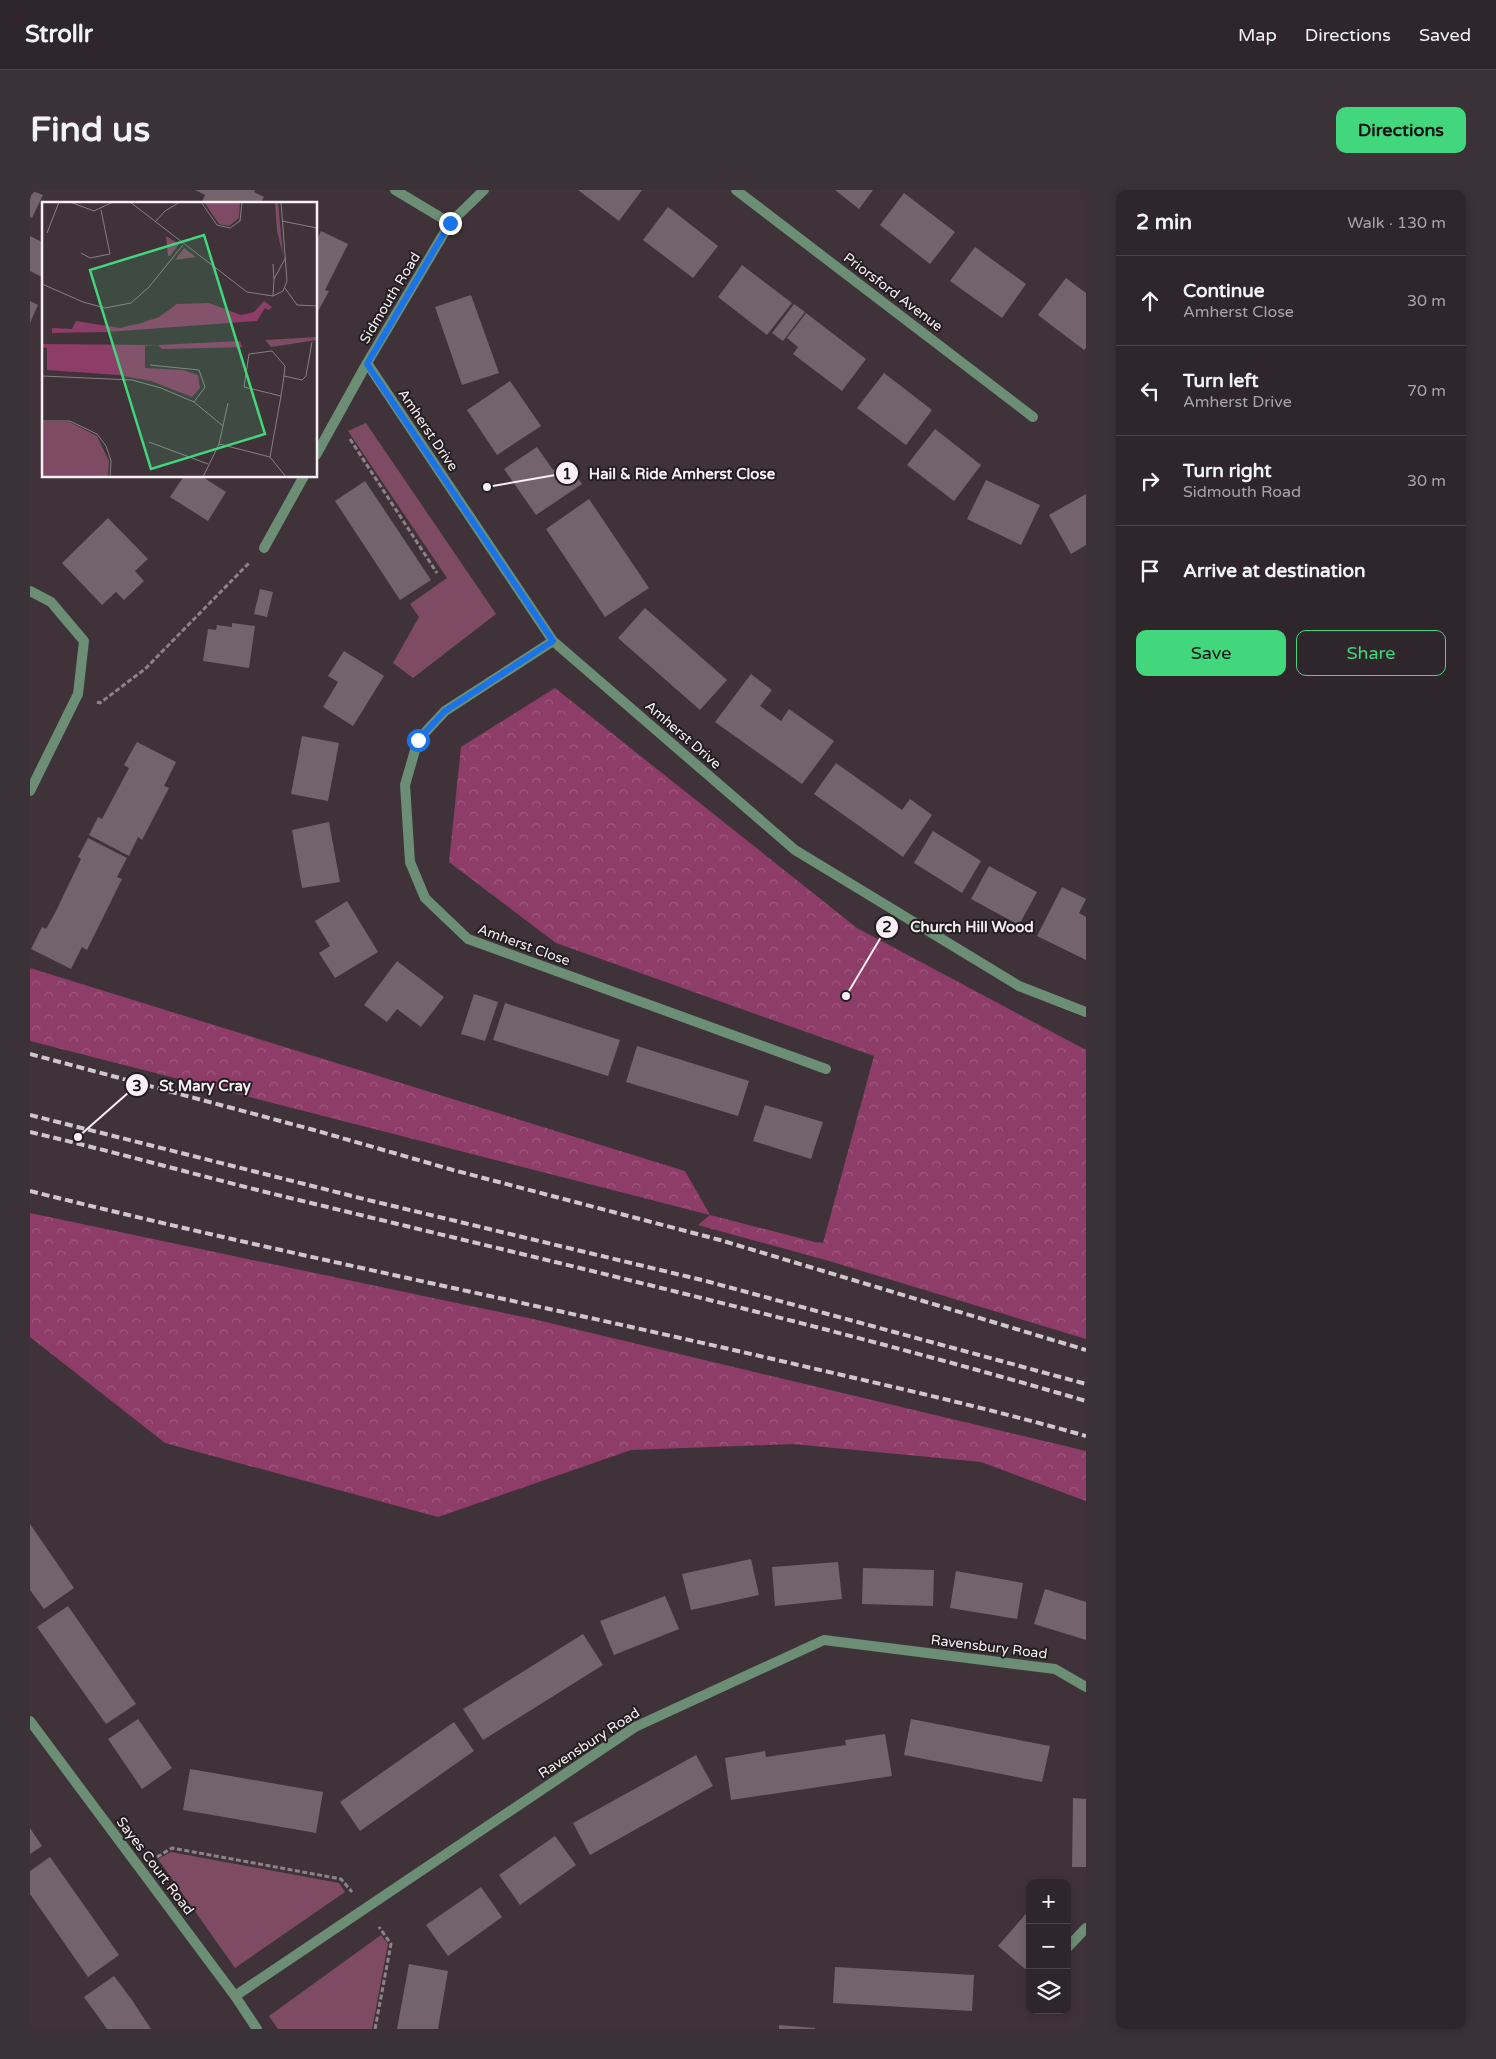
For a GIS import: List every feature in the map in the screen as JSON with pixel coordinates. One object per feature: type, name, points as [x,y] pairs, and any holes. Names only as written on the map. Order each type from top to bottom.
[{"type":"street","points":[[395,190],[450,223]]},
{"type":"street","name":"Sidmouth Road","points":[[318,451],[450,223],[484,190]]},
{"type":"street","name":"Priorsford Avenue","points":[[736,190],[1033,417]]},
{"type":"street","name":"Amherst Drive","points":[[367,364],[553,641],[795,850],[1019,986],[1086,1012]]},
{"type":"street","points":[[264,548],[303,478]]},
{"type":"street","points":[[30,591],[51,602],[84,641],[78,694],[30,791]]},
{"type":"street","name":"Amherst Close","points":[[553,641],[445,711],[418,740],[404,786],[410,862],[425,898],[468,939],[826,1069]]},
{"type":"street","name":"Ravensbury Road","points":[[235,1996],[635,1727],[824,1640],[1055,1668],[1086,1687]]},
{"type":"street","name":"Sayes Court Road","points":[[30,1721],[235,1996],[257,2029]]},
{"type":"street","points":[[1071,1944],[1086,1928]]},
{"type":"path","points":[[337,418],[437,573]]},
{"type":"path","points":[[78,694],[100,703],[145,669],[264,548]]},
{"type":"path","points":[[139,1868],[172,1848],[341,1879],[366,1909],[391,1944],[375,2029]]},
{"type":"shaded area","points":[[366,423],[496,614],[413,678],[393,663],[419,617],[410,604],[447,578],[348,431]]},
{"type":"shaded area","points":[[171,1852],[339,1883],[345,1892],[235,1968],[158,1859]]},
{"type":"shaded area","points":[[381,1935],[388,1944],[372,2029],[278,2029],[269,2016]]},
{"type":"green space","points":[[555,688],[857,928],[1086,1050],[1086,1339],[829,1261],[698,1225],[710,1215],[823,1243],[874,1056],[556,943],[449,862],[461,747]]},
{"type":"green space","points":[[30,968],[685,1171],[710,1215],[30,1041]]},
{"type":"green space","points":[[30,1213],[533,1319],[1086,1451],[1086,1501],[981,1462],[793,1444],[631,1450],[438,1517],[165,1443],[30,1337]]},
{"type":"building","points":[[30,190],[43,195],[32,218],[30,217]]},
{"type":"building","points":[[195,190],[255,190],[254,192],[264,197],[261,202],[202,202],[205,195]]},
{"type":"building","points":[[578,190],[642,190],[619,221]]},
{"type":"building","points":[[835,190],[873,190],[859,209]]},
{"type":"building","points":[[904,193],[955,232],[930,264],[880,225]]},
{"type":"building","points":[[668,207],[718,246],[693,278],[643,240]]},
{"type":"building","points":[[321,231],[348,244],[325,290],[329,291],[318,311],[318,237]]},
{"type":"building","points":[[30,236],[42,242],[42,277],[30,271]]},
{"type":"building","points":[[975,247],[1026,284],[1002,318],[950,281]]},
{"type":"building","points":[[742,265],[792,303],[767,335],[718,297]]},
{"type":"building","points":[[1066,278],[1086,293],[1086,348],[1084,350],[1038,315]]},
{"type":"building","points":[[471,295],[499,373],[462,385],[435,307]]},
{"type":"building","points":[[30,301],[38,305],[30,323]]},
{"type":"building","points":[[794,304],[805,312],[783,341],[772,333]]},
{"type":"building","points":[[806,313],[866,359],[842,391],[793,354],[798,347],[787,338]]},
{"type":"building","points":[[884,373],[932,410],[906,445],[857,408]]},
{"type":"building","points":[[510,381],[541,426],[497,455],[467,410]]},
{"type":"building","points":[[935,429],[981,465],[954,501],[907,465]]},
{"type":"building","points":[[537,447],[553,470],[566,461],[582,484],[536,515],[504,469]]},
{"type":"building","points":[[183,478],[204,478],[226,492],[208,521],[170,497]]},
{"type":"building","points":[[986,480],[1040,505],[1021,545],[967,519]]},
{"type":"building","points":[[365,481],[431,580],[400,600],[335,501]]},
{"type":"building","points":[[1086,494],[1086,545],[1071,554],[1049,515]]},
{"type":"building","points":[[589,499],[649,588],[605,617],[546,529]]},
{"type":"building","points":[[108,518],[148,559],[135,571],[144,581],[124,600],[116,592],[102,605],[62,563]]},
{"type":"building","points":[[260,589],[273,592],[267,617],[254,614]]},
{"type":"building","points":[[645,608],[727,680],[700,710],[618,638]]},
{"type":"building","points":[[232,623],[255,626],[249,668],[203,661],[208,629],[216,630],[217,625],[232,627]]},
{"type":"building","points":[[344,651],[384,676],[353,726],[323,707],[338,682],[328,676]]},
{"type":"building","points":[[751,674],[772,690],[760,706],[781,721],[789,709],[834,741],[802,784],[715,722]]},
{"type":"building","points":[[302,736],[339,743],[328,801],[291,794]]},
{"type":"building","points":[[137,742],[176,762],[164,786],[169,788],[142,840],[138,837],[129,856],[89,835],[98,817],[102,819],[129,768],[124,765]]},
{"type":"building","points":[[836,763],[902,810],[910,799],[932,815],[903,857],[814,794]]},
{"type":"building","points":[[329,822],[340,882],[302,888],[292,830]]},
{"type":"building","points":[[933,831],[981,861],[962,893],[914,863]]},
{"type":"building","points":[[88,838],[127,858],[117,877],[122,879],[87,950],[82,947],[71,969],[31,949],[42,927],[46,929],[55,913],[81,859],[78,857]]},
{"type":"building","points":[[989,866],[1037,892],[1019,925],[971,899]]},
{"type":"building","points":[[1062,887],[1086,899],[1079,913],[1086,917],[1086,960],[1037,936]]},
{"type":"building","points":[[347,901],[378,952],[335,978],[319,953],[330,946],[315,921]]},
{"type":"building","points":[[397,961],[444,997],[421,1027],[397,1009],[387,1022],[364,1005]]},
{"type":"building","points":[[474,994],[498,1002],[485,1041],[461,1034]]},
{"type":"building","points":[[505,1003],[620,1040],[608,1076],[493,1040]]},
{"type":"building","points":[[637,1046],[749,1081],[738,1116],[626,1082]]},
{"type":"building","points":[[765,1105],[823,1122],[811,1159],[753,1141]]},
{"type":"building","points":[[30,1524],[74,1588],[44,1609],[30,1590]]},
{"type":"building","points":[[751,1559],[759,1595],[691,1610],[682,1574]]},
{"type":"building","points":[[838,1562],[842,1599],[775,1606],[772,1567]]},
{"type":"building","points":[[863,1568],[934,1570],[933,1606],[862,1604]]},
{"type":"building","points":[[956,1571],[1023,1583],[1017,1619],[950,1608]]},
{"type":"building","points":[[1045,1589],[1086,1602],[1086,1640],[1034,1624]]},
{"type":"building","points":[[665,1596],[679,1629],[614,1655],[600,1621]]},
{"type":"building","points":[[68,1606],[136,1704],[106,1724],[37,1627]]},
{"type":"building","points":[[583,1634],[603,1665],[483,1740],[463,1709]]},
{"type":"building","points":[[138,1719],[172,1768],[142,1789],[108,1739]]},
{"type":"building","points":[[911,1719],[1050,1746],[1042,1782],[904,1755]]},
{"type":"building","points":[[454,1722],[474,1751],[360,1831],[340,1802]]},
{"type":"building","points":[[885,1734],[892,1776],[731,1800],[725,1758],[765,1751],[766,1757],[846,1745],[845,1740]]},
{"type":"building","points":[[696,1755],[713,1786],[590,1855],[573,1823]]},
{"type":"building","points":[[190,1769],[323,1792],[316,1833],[183,1810]]},
{"type":"building","points":[[1073,1798],[1086,1799],[1086,1867],[1072,1867]]},
{"type":"building","points":[[30,1828],[42,1846],[30,1854]]},
{"type":"building","points":[[555,1836],[576,1865],[520,1905],[499,1875]]},
{"type":"building","points":[[50,1857],[119,1955],[88,1977],[30,1894],[30,1871]]},
{"type":"building","points":[[481,1887],[502,1917],[448,1956],[426,1925]]},
{"type":"building","points":[[1026,1914],[1025,1969],[998,1946]]},
{"type":"building","points":[[409,1964],[448,1971],[438,2029],[397,2029]]},
{"type":"building","points":[[835,1967],[974,1975],[972,2011],[833,2003]]},
{"type":"building","points":[[114,1976],[151,2029],[107,2029],[84,1997]]},
{"type":"building","points":[[779,2025],[815,2028],[815,2029],[779,2029]]},
{"type":"railway","points":[[30,1054],[314,1130],[453,1170],[720,1240],[1086,1350]]},
{"type":"railway","points":[[30,1115],[364,1199],[706,1281],[1086,1384]]},
{"type":"railway","points":[[30,1132],[276,1195],[797,1322],[1086,1401]]},
{"type":"railway","points":[[30,1191],[315,1258],[864,1380],[1086,1436]]},
{"type":"place","name":"Hail & Ride Amherst Close","points":[[487,487]]},
{"type":"place","name":"Church Hill Wood","points":[[846,996]]},
{"type":"place","name":"St Mary Cray","points":[[78,1137]]},
{"type":"route","points":[[418,740],[445,711],[553,641],[367,364],[450,223]]}]
